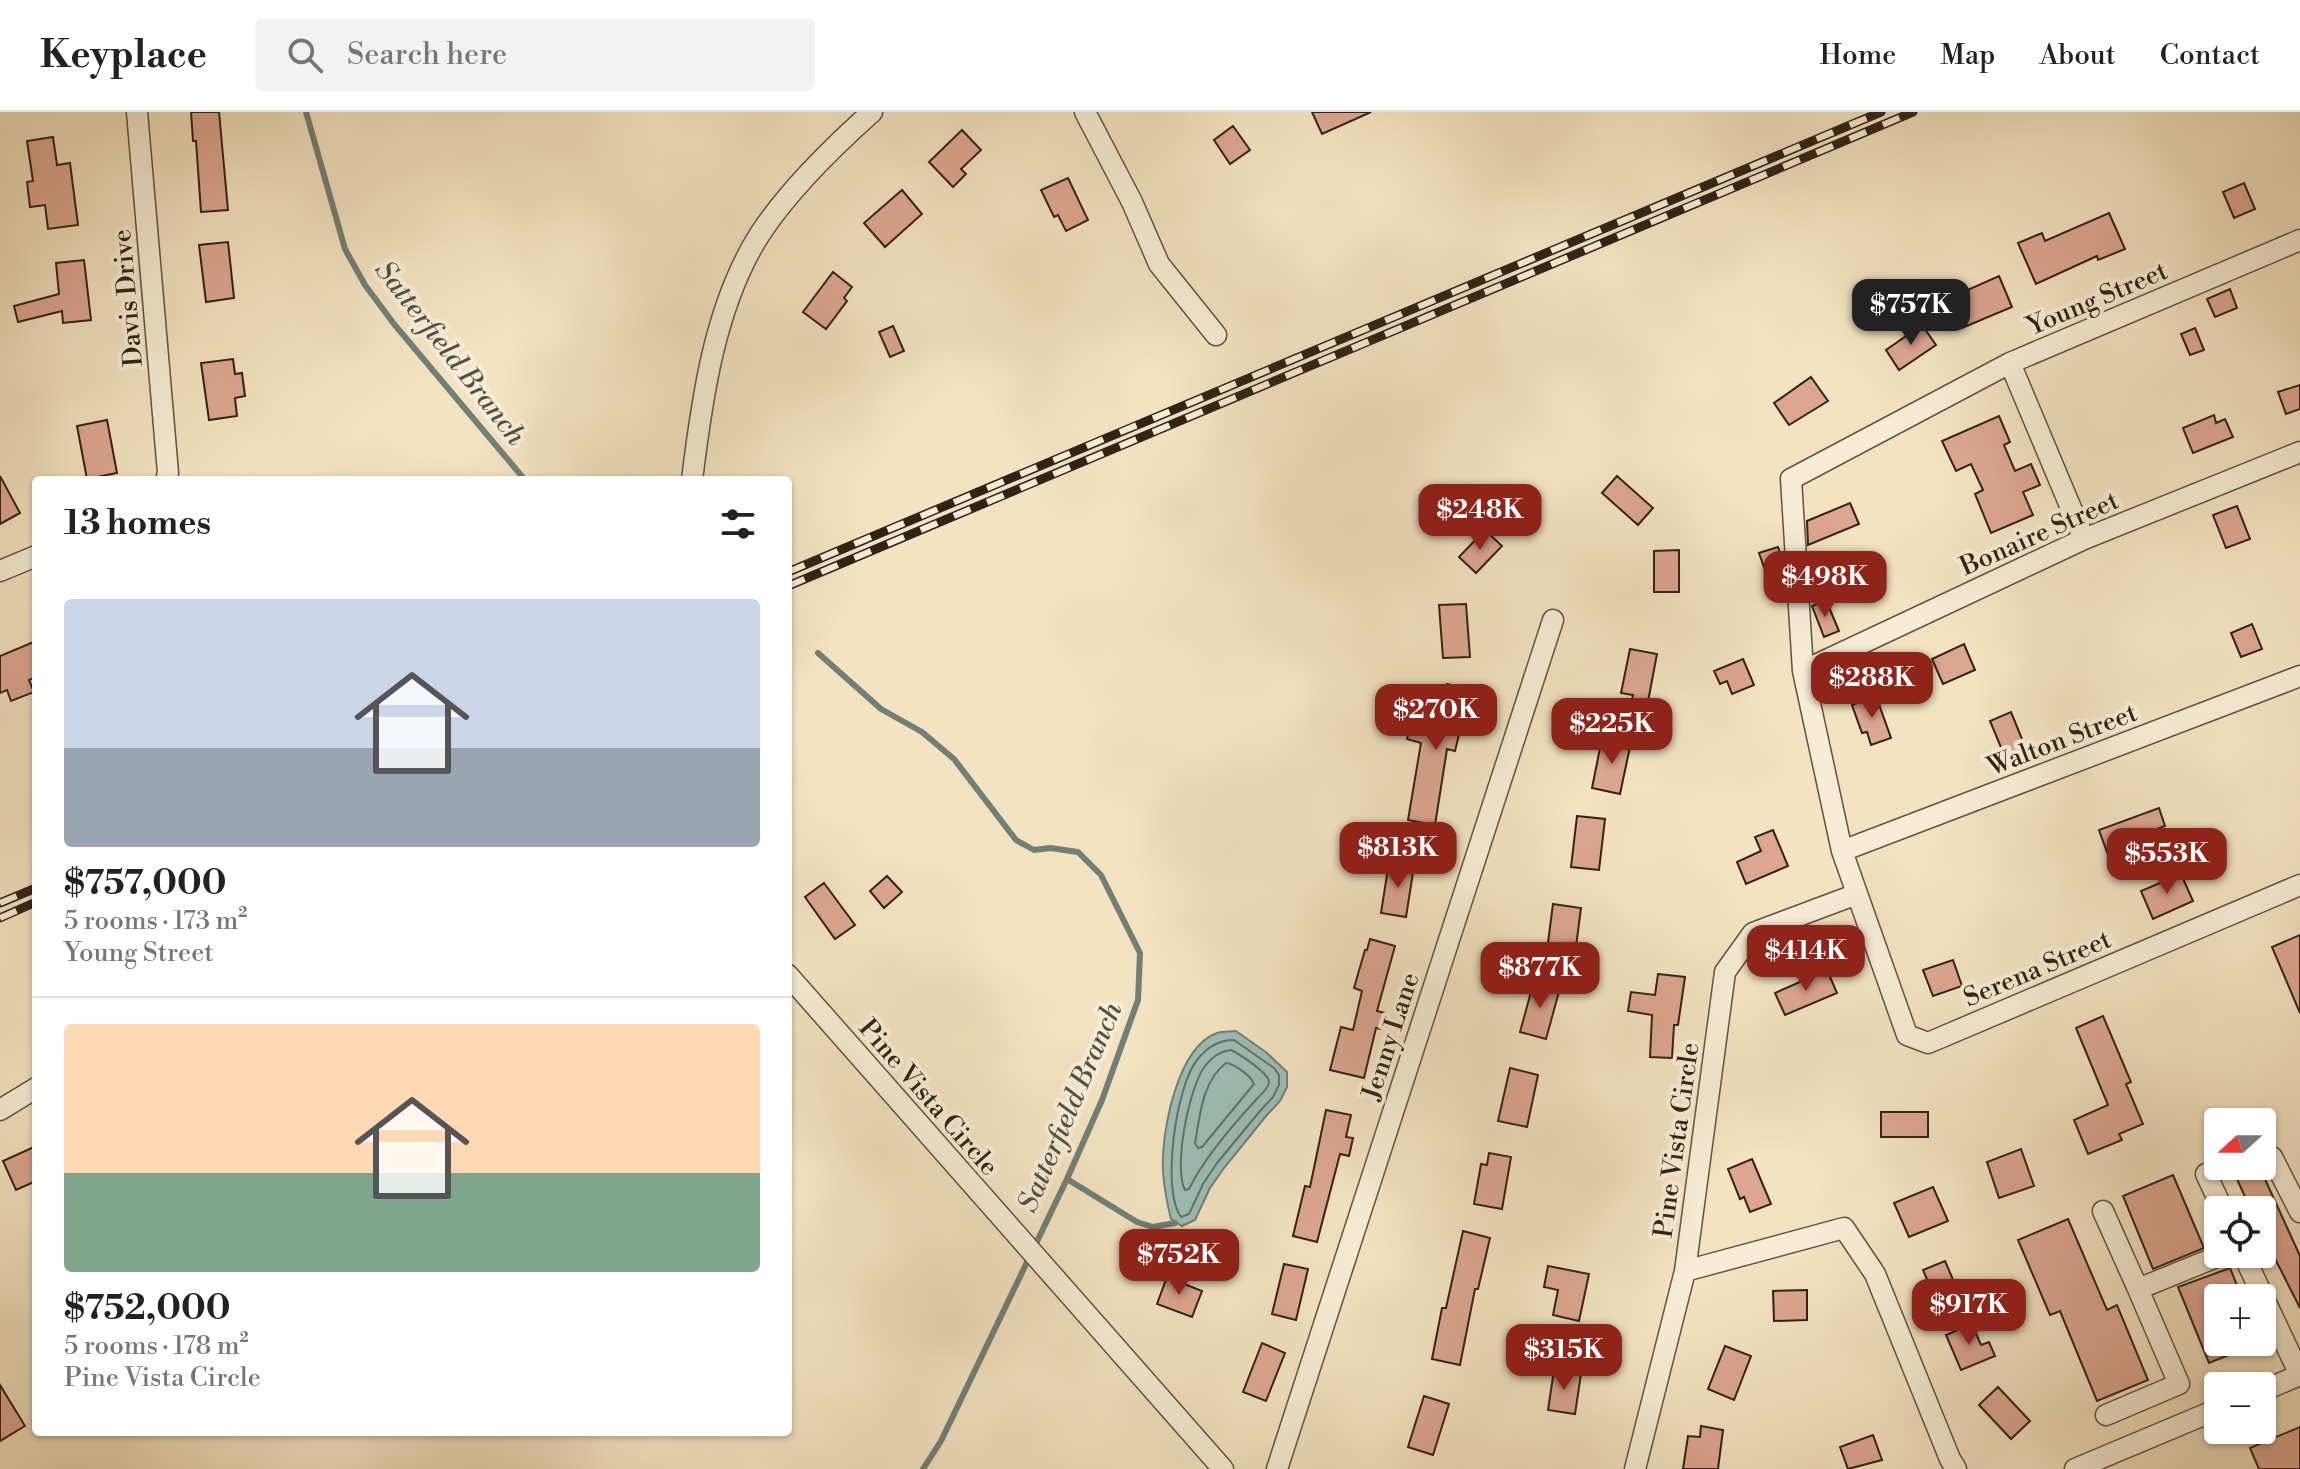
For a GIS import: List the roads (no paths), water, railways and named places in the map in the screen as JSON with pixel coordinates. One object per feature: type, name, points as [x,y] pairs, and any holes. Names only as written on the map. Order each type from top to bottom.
[{"type":"street","name":"Davis Drive","points":[[137,112],[167,476]]},
{"type":"street","points":[[692,476],[701,402],[736,279],[759,236],[776,213],[834,146],[872,112]]},
{"type":"street","points":[[1085,112],[1132,202],[1159,264],[1216,335]]},
{"type":"street","name":"Young Street","points":[[1803,671],[1791,479],[2010,363],[2300,240]]},
{"type":"street","points":[[2010,363],[2084,539]]},
{"type":"street","name":"Bonaire Street","points":[[1803,671],[2084,539],[2300,452]]},
{"type":"street","points":[[0,571],[32,558]]},
{"type":"street","name":"Jenny Lane","points":[[1277,1469],[1553,620]]},
{"type":"street","points":[[1803,671],[1842,851],[1857,894]]},
{"type":"street","name":"Walton Street","points":[[1842,851],[2300,676]]},
{"type":"street","name":"Serena Street","points":[[1857,894],[1907,1035],[1928,1043],[2300,885]]},
{"type":"street","name":"Pine Vista Circle","points":[[1635,1469],[1685,1271],[1725,972],[1753,933],[1857,894]]},
{"type":"street","name":"Pine Vista Circle","points":[[792,980],[1223,1469]]},
{"type":"street","points":[[0,1110],[32,1090]]},
{"type":"street","points":[[2276,1165],[2300,1212]]},
{"type":"street","points":[[2103,1211],[2179,1384],[2106,1415]]},
{"type":"street","points":[[1685,1271],[1844,1228],[1875,1274],[1956,1469]]},
{"type":"street","points":[[2138,1289],[2204,1262]]},
{"type":"street","points":[[2250,1268],[2300,1375],[2276,1385]]},
{"type":"street","points":[[2075,1469],[2204,1415]]},
{"type":"water","points":[[1236,1031],[1287,1072],[1287,1087],[1280,1101],[1210,1188],[1195,1220],[1182,1226],[1171,1219],[1163,1171],[1165,1135],[1174,1093],[1191,1055],[1203,1041],[1217,1033]]},
{"type":"waterway","name":"Satterfield Branch","points":[[306,112],[345,249],[365,285],[522,476]]},
{"type":"waterway","name":"Satterfield Branch","points":[[818,653],[881,709],[922,732],[954,759],[1016,840],[1034,850],[1050,848],[1078,852],[1101,875],[1140,953],[1138,1000],[1102,1100],[941,1441],[923,1469]]},
{"type":"waterway","points":[[1067,1179],[1137,1222],[1153,1227],[1175,1223]]},
{"type":"railway","points":[[792,570],[1881,112]]},
{"type":"railway","points":[[792,584],[1913,112]]},
{"type":"railway","points":[[0,903],[32,890]]},
{"type":"railway","points":[[0,918],[32,904]]}]
